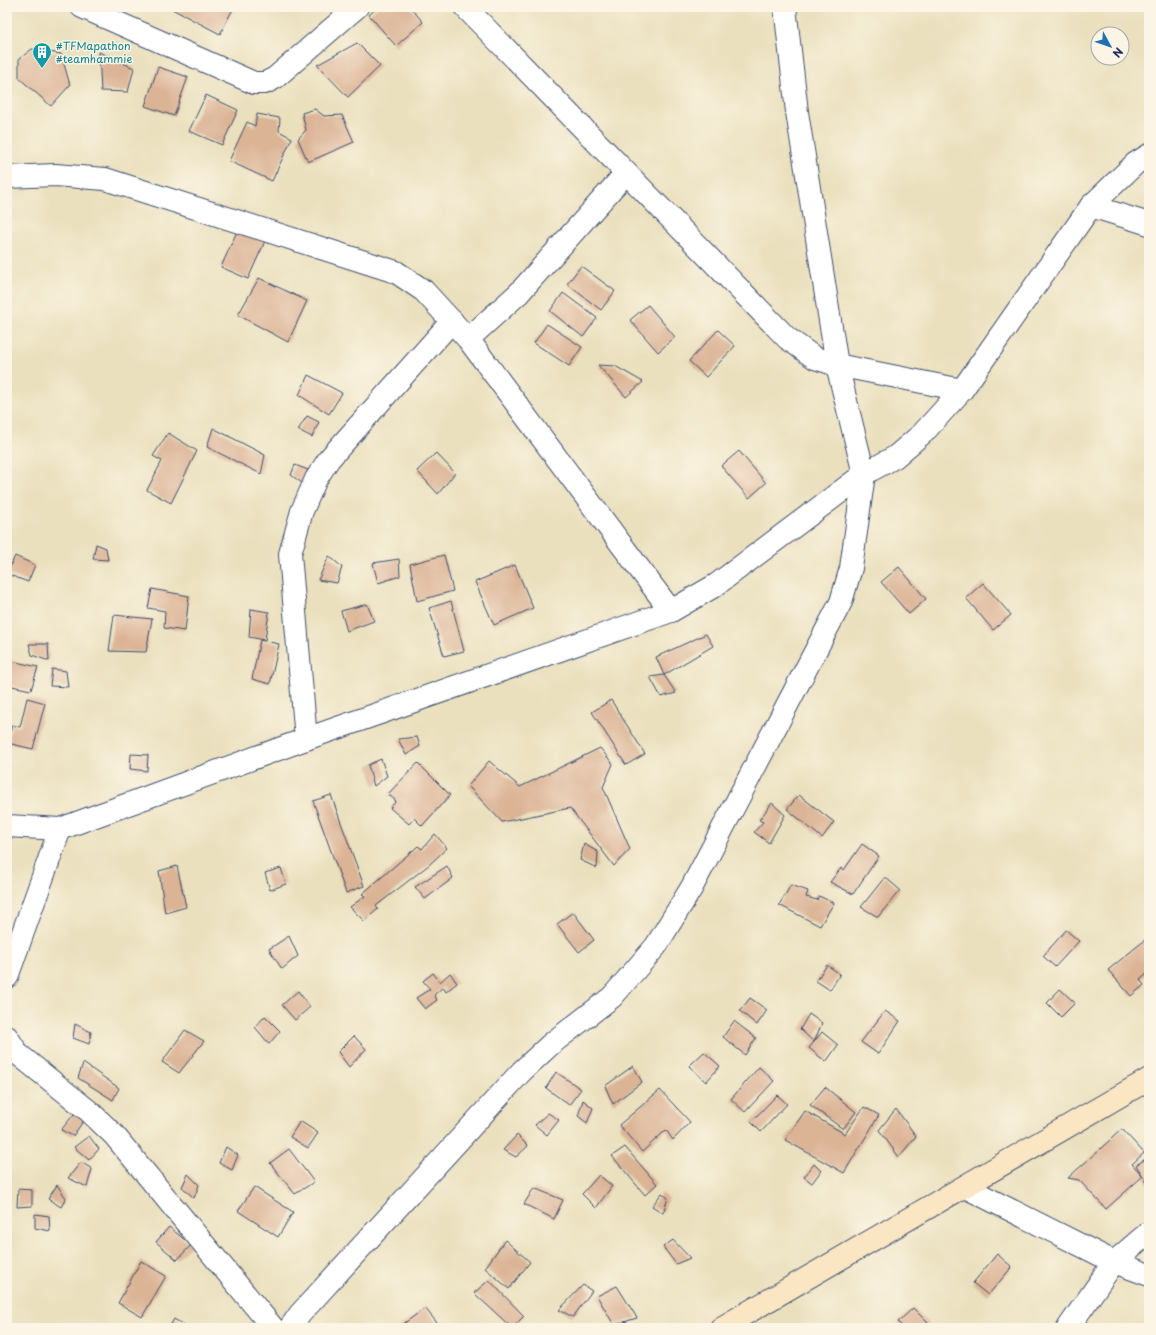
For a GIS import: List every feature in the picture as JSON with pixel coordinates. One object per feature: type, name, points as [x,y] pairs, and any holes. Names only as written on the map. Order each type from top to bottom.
[{"type":"main road","points":[[721,1328],[1149,1079]]},
{"type":"street","points":[[82,7],[254,83],[265,83],[276,78],[357,7]]},
{"type":"street","points":[[466,7],[787,338],[815,358],[837,365],[962,390]]},
{"type":"street","points":[[290,1328],[300,1314],[522,1071],[551,1044],[612,997],[656,946],[692,887],[841,602],[851,568],[864,474],[837,365],[797,112],[785,7]]},
{"type":"street","points":[[7,826],[60,829],[306,739],[671,611],[716,585],[864,474],[895,457],[923,433],[962,390],[1091,206],[1136,162],[1149,155]]},
{"type":"street","points":[[468,339],[519,293],[626,173]]},
{"type":"street","points":[[7,177],[55,175],[106,179],[396,272],[424,291],[468,339],[671,611]]},
{"type":"street","points":[[1091,206],[1149,224]]},
{"type":"street","points":[[306,739],[290,554],[302,511],[316,479],[329,460],[452,322]]},
{"type":"street","points":[[7,978],[60,829]]},
{"type":"street","points":[[11,1049],[90,1112],[114,1135],[273,1328]]},
{"type":"street","points":[[965,1187],[1114,1262],[1149,1275]]},
{"type":"street","points":[[1068,1328],[1114,1262],[1149,1232]]},
{"type":"building","points":[[173,7],[234,7],[220,34],[172,9]]},
{"type":"building","points":[[378,7],[410,7],[423,22],[396,46],[369,15]]},
{"type":"building","points":[[357,43],[380,66],[348,97],[317,65]]},
{"type":"building","name":"#TFMapathon #teamhammie","points":[[32,49],[61,54],[70,85],[51,106],[19,78],[19,59]]},
{"type":"building","name":"#TFMapathon #teamhammie","points":[[99,52],[134,68],[128,92],[101,91]]},
{"type":"building","points":[[158,67],[188,77],[174,116],[145,106]]},
{"type":"building","points":[[206,95],[238,110],[222,145],[189,131]]},
{"type":"building","points":[[315,109],[324,116],[342,115],[354,142],[308,162],[298,139],[306,130],[302,113]]},
{"type":"building","points":[[257,114],[280,118],[279,131],[292,138],[272,181],[229,161],[247,122],[255,126]]},
{"type":"building","points":[[238,229],[265,241],[248,279],[221,267]]},
{"type":"building","points":[[581,266],[615,291],[601,310],[567,284]]},
{"type":"building","points":[[259,278],[307,301],[288,342],[238,315]]},
{"type":"building","points":[[563,293],[597,318],[583,337],[550,311]]},
{"type":"building","points":[[648,305],[675,337],[658,352],[630,320]]},
{"type":"building","points":[[547,324],[582,347],[569,366],[534,343]]},
{"type":"building","points":[[718,330],[735,346],[706,377],[689,361]]},
{"type":"building","points":[[598,365],[615,366],[643,382],[626,397]]},
{"type":"building","points":[[308,375],[342,393],[329,414],[299,395]]},
{"type":"building","points":[[307,416],[319,422],[312,437],[298,430]]},
{"type":"building","points":[[213,428],[265,455],[261,474],[207,447]]},
{"type":"building","points":[[168,433],[197,451],[171,503],[147,490],[162,461],[153,456]]},
{"type":"building","points":[[739,451],[766,483],[749,498],[721,466]]},
{"type":"building","points":[[436,453],[455,473],[438,494],[417,471]]},
{"type":"building","points":[[295,465],[308,470],[302,483],[291,475]]},
{"type":"building","points":[[96,544],[106,548],[108,560],[93,559]]},
{"type":"building","points":[[444,555],[453,591],[417,601],[410,564]]},
{"type":"building","points":[[15,556],[35,565],[28,582],[7,574]]},
{"type":"building","points":[[329,556],[342,567],[337,583],[318,580]]},
{"type":"building","points":[[399,559],[400,576],[378,583],[373,563]]},
{"type":"building","points":[[515,565],[533,608],[494,625],[475,582]]},
{"type":"building","points":[[899,567],[926,599],[909,614],[881,582]]},
{"type":"building","points":[[983,583],[1011,615],[993,630],[966,598]]},
{"type":"building","points":[[152,589],[189,596],[185,631],[164,628],[165,611],[148,608]]},
{"type":"building","points":[[451,601],[464,651],[444,656],[429,608]]},
{"type":"building","points":[[367,604],[374,621],[347,631],[341,611]]},
{"type":"building","points":[[251,609],[269,612],[265,640],[249,637]]},
{"type":"building","points":[[114,615],[152,619],[146,652],[109,651]]},
{"type":"building","points":[[706,634],[713,646],[664,675],[656,657]]},
{"type":"building","points":[[260,640],[279,644],[270,684],[252,679]]},
{"type":"building","points":[[29,644],[48,644],[49,661],[32,655]]},
{"type":"building","points":[[7,660],[38,667],[31,690],[7,685]]},
{"type":"building","points":[[52,669],[66,671],[68,687],[50,686]]},
{"type":"building","points":[[664,675],[676,693],[661,697],[650,677]]},
{"type":"building","points":[[27,698],[45,703],[33,749],[7,743],[12,725],[20,727]]},
{"type":"building","points":[[611,700],[645,754],[626,765],[592,712]]},
{"type":"building","points":[[417,737],[420,746],[406,755],[398,739]]},
{"type":"building","points":[[600,748],[613,764],[603,787],[630,849],[614,866],[570,808],[502,822],[468,786],[489,761],[520,787]]},
{"type":"building","points":[[131,754],[148,755],[147,771],[130,769]]},
{"type":"building","points":[[381,759],[387,776],[374,786],[368,765]]},
{"type":"building","points":[[418,763],[450,795],[422,826],[414,818],[409,824],[390,808],[396,801],[388,794]]},
{"type":"building","points":[[331,795],[364,886],[346,893],[313,801]]},
{"type":"building","points":[[799,795],[834,822],[822,838],[787,809]]},
{"type":"building","points":[[772,803],[785,815],[769,843],[754,832],[763,822],[759,820]]},
{"type":"building","points":[[435,834],[447,848],[430,864],[376,906],[378,909],[364,921],[350,907],[365,896],[362,894],[418,846],[422,849]]},
{"type":"building","points":[[584,844],[598,852],[597,868],[580,860]]},
{"type":"building","points":[[862,844],[879,856],[853,894],[830,882],[841,868],[844,870]]},
{"type":"building","points":[[177,866],[186,907],[165,913],[159,871]]},
{"type":"building","points":[[447,866],[453,878],[425,899],[415,887]]},
{"type":"building","points":[[281,868],[286,884],[270,890],[265,873]]},
{"type":"building","points":[[885,877],[900,890],[878,917],[861,907]]},
{"type":"building","points":[[791,885],[808,891],[806,897],[817,900],[819,896],[834,903],[820,926],[779,905]]},
{"type":"building","points":[[573,912],[594,940],[579,952],[557,924]]},
{"type":"building","points":[[1066,930],[1079,941],[1055,967],[1043,956]]},
{"type":"building","points":[[289,936],[298,956],[282,969],[269,949]]},
{"type":"building","points":[[1145,940],[1149,945],[1149,972],[1140,980],[1144,985],[1131,996],[1108,970]]},
{"type":"building","points":[[827,965],[840,974],[830,990],[816,981]]},
{"type":"building","points":[[433,973],[440,982],[450,973],[457,983],[446,992],[443,987],[434,995],[437,1000],[425,1009],[416,998],[430,989],[423,981]]},
{"type":"building","points":[[1060,989],[1075,1003],[1061,1017],[1047,1003]]},
{"type":"building","points":[[298,991],[310,1007],[295,1020],[282,1005]]},
{"type":"building","points":[[750,998],[767,1010],[757,1025],[740,1011]]},
{"type":"building","points":[[885,1011],[900,1021],[878,1054],[861,1042]]},
{"type":"building","points":[[809,1014],[822,1023],[814,1042],[800,1029]]},
{"type":"building","points":[[265,1016],[280,1031],[269,1044],[255,1027]]},
{"type":"building","points":[[734,1021],[756,1038],[745,1055],[723,1037]]},
{"type":"building","points":[[75,1024],[91,1032],[89,1044],[73,1038]]},
{"type":"building","points":[[185,1030],[204,1041],[179,1073],[162,1062]]},
{"type":"building","points":[[822,1032],[838,1045],[826,1062],[809,1048]]},
{"type":"building","points":[[354,1036],[366,1049],[349,1067],[338,1052]]},
{"type":"building","points":[[704,1052],[720,1066],[706,1082],[689,1066]]},
{"type":"building","points":[[83,1063],[119,1088],[113,1100],[78,1078]]},
{"type":"building","points":[[633,1066],[642,1082],[613,1104],[605,1086]]},
{"type":"building","points":[[759,1067],[774,1081],[745,1112],[731,1099]]},
{"type":"building","points":[[556,1072],[581,1089],[569,1105],[546,1088]]},
{"type":"building","points":[[825,1087],[856,1112],[843,1129],[810,1105]]},
{"type":"building","points":[[660,1090],[690,1122],[673,1140],[666,1130],[642,1152],[619,1125]]},
{"type":"building","points":[[777,1095],[787,1104],[761,1132],[751,1122]]},
{"type":"building","points":[[583,1100],[593,1108],[587,1123],[578,1116]]},
{"type":"building","points":[[864,1107],[879,1115],[844,1173],[785,1140],[805,1111],[845,1134]]},
{"type":"building","points":[[896,1109],[916,1136],[899,1157],[879,1130]]},
{"type":"building","points":[[75,1113],[86,1117],[73,1136],[61,1130]]},
{"type":"building","points":[[548,1113],[559,1120],[547,1135],[535,1125]]},
{"type":"building","points":[[300,1121],[318,1133],[308,1148],[290,1137]]},
{"type":"building","points":[[1122,1129],[1144,1153],[1132,1164],[1143,1176],[1106,1209],[1079,1180],[1068,1178]]},
{"type":"building","points":[[517,1135],[528,1146],[516,1157],[503,1150]]},
{"type":"building","points":[[89,1136],[99,1149],[89,1160],[74,1147]]},
{"type":"building","points":[[226,1147],[238,1155],[232,1170],[219,1163]]},
{"type":"building","points":[[625,1147],[657,1184],[645,1195],[612,1156]]},
{"type":"building","points":[[289,1149],[314,1182],[295,1194],[270,1163]]},
{"type":"building","points":[[1149,1157],[1149,1186],[1136,1165]]},
{"type":"building","points":[[81,1162],[92,1169],[87,1187],[68,1178]]},
{"type":"building","points":[[814,1164],[821,1171],[812,1183],[804,1177]]},
{"type":"building","points":[[188,1174],[199,1185],[194,1198],[182,1187]]},
{"type":"building","points":[[599,1175],[612,1186],[596,1208],[582,1194]]},
{"type":"building","points":[[57,1185],[66,1198],[61,1207],[48,1199]]},
{"type":"building","points":[[254,1187],[293,1212],[278,1237],[238,1211]]},
{"type":"building","points":[[534,1188],[563,1200],[554,1219],[524,1204]]},
{"type":"building","points":[[18,1189],[32,1190],[32,1206],[17,1207]]},
{"type":"building","points":[[662,1193],[668,1198],[663,1213],[652,1206]]},
{"type":"building","points":[[35,1214],[49,1216],[50,1231],[35,1228]]},
{"type":"building","points":[[169,1227],[191,1245],[177,1260],[156,1242]]},
{"type":"building","points":[[505,1240],[530,1262],[509,1289],[485,1268]]},
{"type":"building","points":[[673,1240],[690,1258],[676,1264],[663,1247]]},
{"type":"building","points":[[997,1254],[1012,1267],[988,1295],[973,1283]]},
{"type":"building","points":[[141,1261],[166,1276],[142,1317],[118,1303]]},
{"type":"building","points":[[489,1280],[524,1316],[512,1328],[474,1293]]},
{"type":"building","points":[[583,1285],[592,1291],[573,1317],[559,1310]]},
{"type":"building","points":[[617,1286],[637,1318],[614,1325],[597,1296]]},
{"type":"building","points":[[425,1308],[441,1328],[398,1328]]},
{"type":"building","points":[[913,1308],[928,1323],[924,1328],[904,1328],[898,1322]]},
{"type":"building","points":[[174,1319],[184,1325],[182,1328],[169,1328]]},
{"type":"place","name":"#TFMapathon #teamhammie","points":[[42,69]]}]
